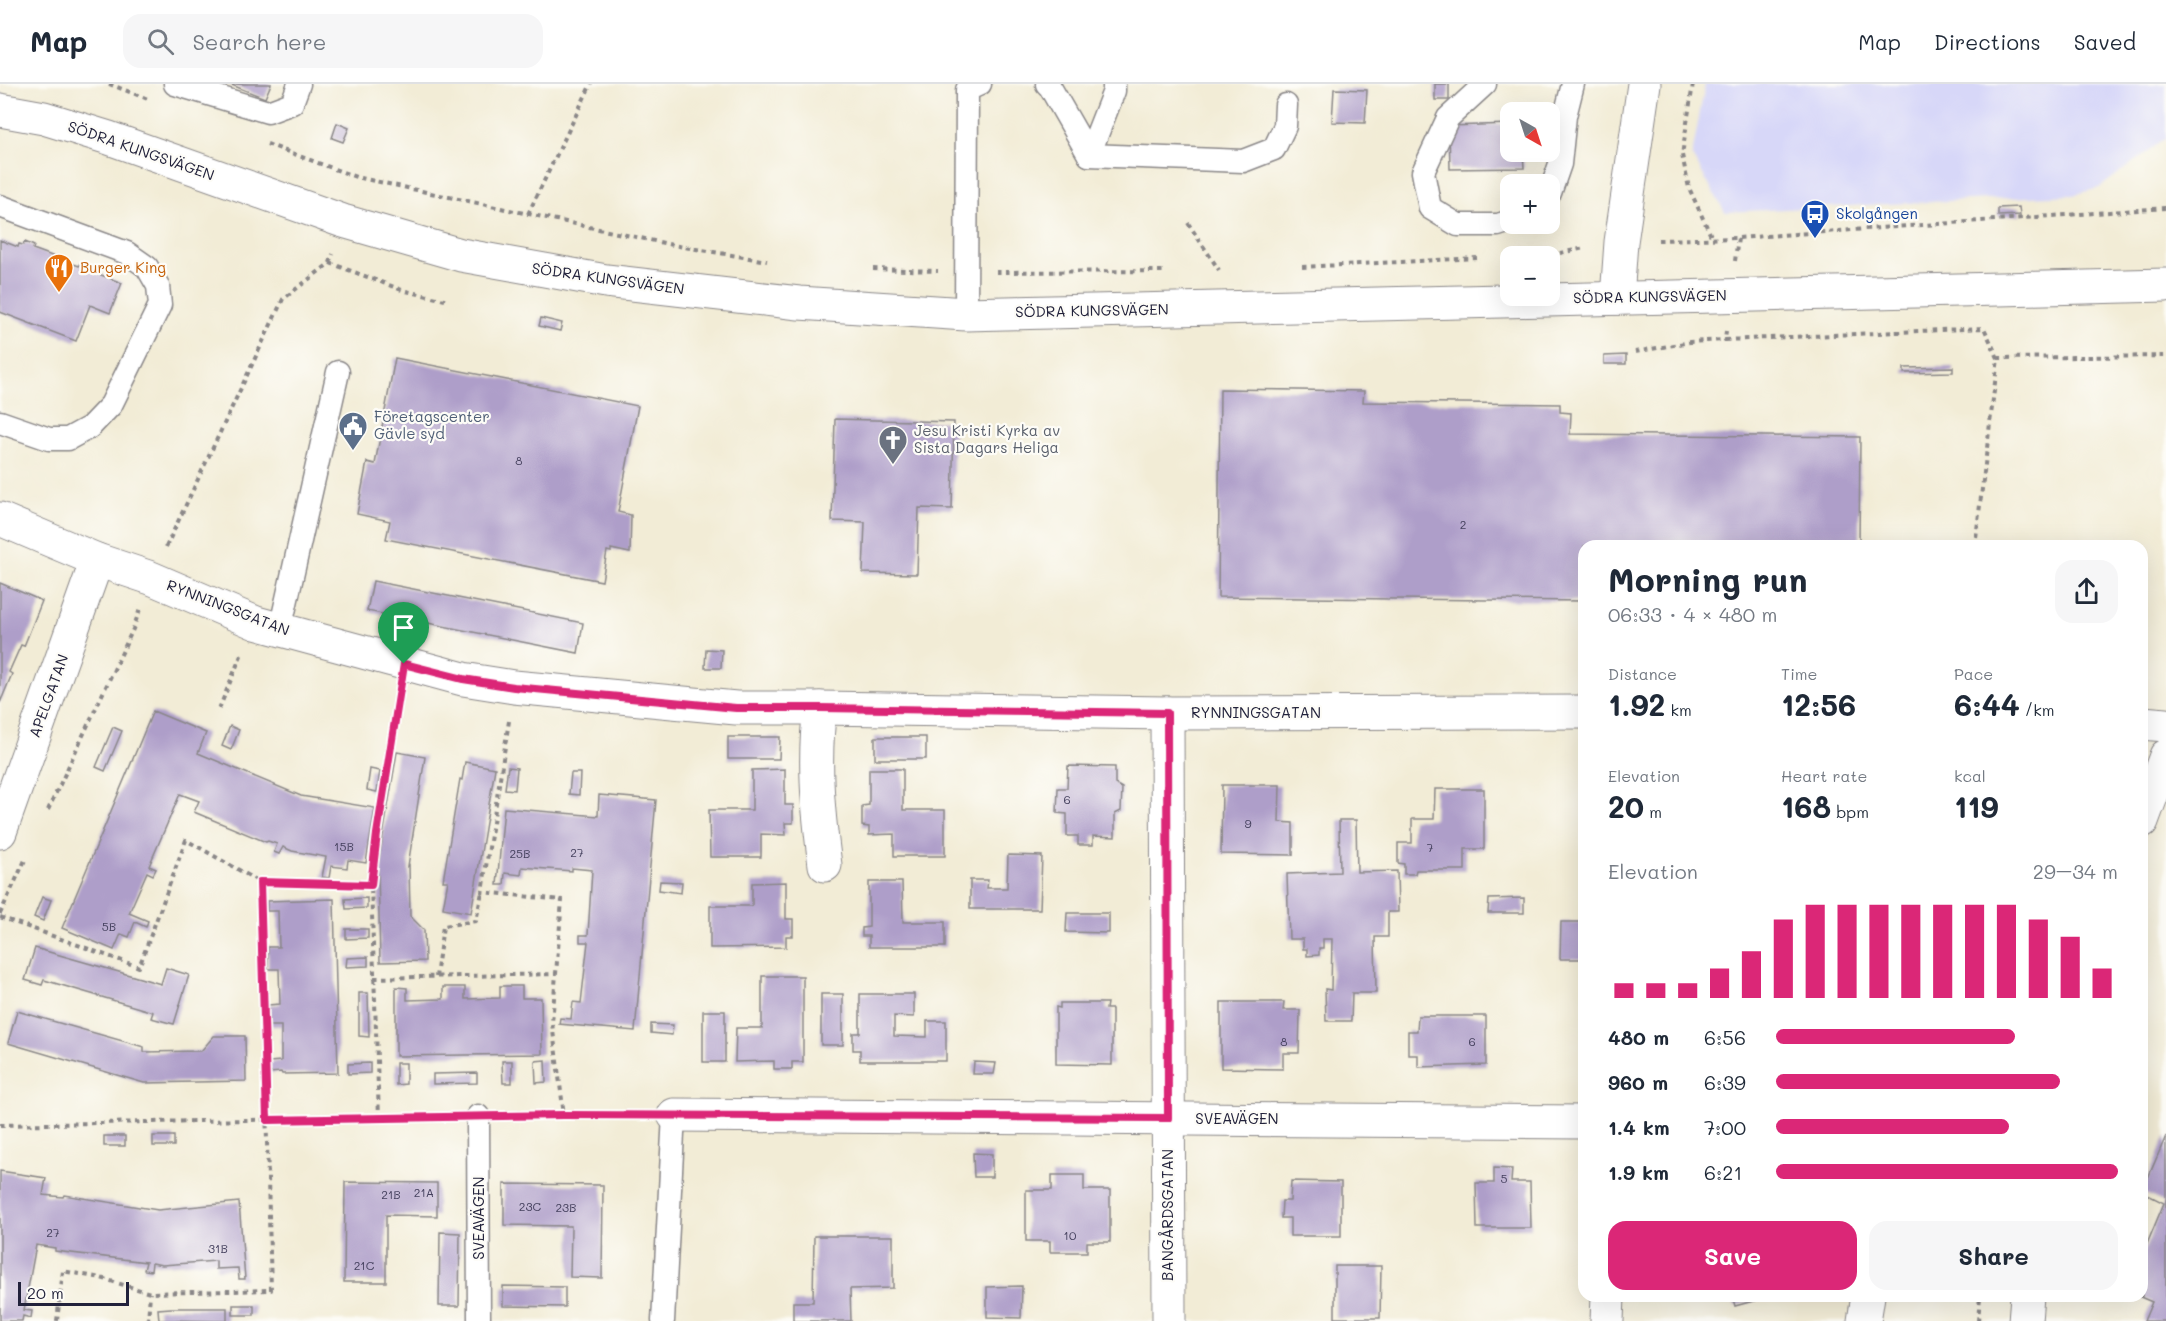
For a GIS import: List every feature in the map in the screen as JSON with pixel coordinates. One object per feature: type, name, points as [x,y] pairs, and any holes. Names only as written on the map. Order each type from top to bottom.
[{"type":"street","points":[[1617,298],[1622,242],[1644,84]]},
{"type":"street","name":"SÖDRA KUNGSVÄGEN","points":[[0,94],[44,118]]},
{"type":"street","name":"SÖDRA KUNGSVÄGEN","points":[[0,110],[44,118],[109,138],[343,221],[461,255],[576,276],[799,303],[966,314],[2166,285]]},
{"type":"street","name":"RYNNINGSGATAN","points":[[0,519],[268,627],[463,679],[514,687],[736,708],[1167,713],[1578,712]]},
{"type":"street","name":"APELGATAN","points":[[0,832],[98,560]]},
{"type":"street","points":[[820,708],[816,740],[816,789],[825,865]]},
{"type":"street","name":"BANGÅRDSGATAN","points":[[1167,713],[1169,1321]]},
{"type":"street","points":[[2148,724],[2166,725]]},
{"type":"street","points":[[2148,805],[2166,756]]},
{"type":"street","name":"SVEAVÄGEN","points":[[674,1115],[1578,1122]]},
{"type":"street","points":[[1607,1321],[1608,1302]]},
{"type":"street","points":[[1864,1321],[1867,1302]]},
{"type":"street","points":[[2025,1321],[2027,1302]]},
{"type":"lane","points":[[175,84],[268,112],[292,103],[299,84]]},
{"type":"lane","points":[[1047,84],[1089,155]]},
{"type":"lane","points":[[1089,155],[1114,91],[1114,84]]},
{"type":"lane","points":[[1485,84],[1448,118],[1423,172],[1430,208],[1458,225],[1500,224]]},
{"type":"lane","points":[[1557,174],[1560,164],[1564,116],[1574,84]]},
{"type":"lane","points":[[966,86],[966,314]]},
{"type":"lane","points":[[1089,155],[1243,161],[1274,149],[1286,126],[1286,105]]},
{"type":"lane","points":[[0,206],[127,253],[147,267],[158,286],[160,304],[111,405],[90,427],[68,439],[49,439],[0,422]]},
{"type":"lane","points":[[268,627],[339,372]]},
{"type":"lane","points":[[663,1321],[674,1115]]},
{"type":"lane","name":"SVEAVÄGEN","points":[[478,1116],[479,1321]]},
{"type":"path","points":[[108,84],[151,100]]},
{"type":"path","points":[[528,214],[591,84]]},
{"type":"path","points":[[1693,84],[1682,154],[1689,188],[1712,238]]},
{"type":"path","points":[[256,140],[356,177],[674,245],[777,262]]},
{"type":"path","points":[[44,819],[133,629],[151,578],[283,299],[330,263],[356,177]]},
{"type":"path","points":[[1496,257],[1555,254],[1622,242],[2166,208]]},
{"type":"path","points":[[1188,223],[1219,270]]},
{"type":"path","points":[[1296,268],[1484,258]]},
{"type":"path","points":[[330,263],[402,290],[445,300]]},
{"type":"path","points":[[871,269],[967,272],[1171,271]]},
{"type":"path","points":[[1207,270],[1230,270]]},
{"type":"path","points":[[1635,352],[1690,342],[1725,340]]},
{"type":"path","points":[[1976,540],[1998,358],[2166,356]]},
{"type":"path","points":[[219,709],[268,627]]},
{"type":"path","points":[[380,1118],[371,885],[404,664]]},
{"type":"path","points":[[436,976],[443,926],[476,921],[514,687]]},
{"type":"path","points":[[29,851],[0,916],[139,968],[186,840],[260,882],[371,885]]},
{"type":"path","points":[[57,1321],[63,1271],[101,1278],[150,1293],[271,1290],[260,882]]},
{"type":"path","points":[[482,892],[562,900],[552,1023],[564,1115]]},
{"type":"path","points":[[374,978],[556,974]]},
{"type":"path","points":[[0,1125],[478,1116],[674,1115]]},
{"type":"path","points":[[148,1321],[150,1293]]},
{"type":"path","points":[[1978,1321],[1980,1302]]},
{"type":"shaded area","points":[[1705,84],[2166,84],[2166,138],[2099,188],[2073,195],[1725,212],[1692,156]]},
{"type":"building","points":[[229,84],[271,84],[265,98]]},
{"type":"building","points":[[1435,84],[1449,84],[1449,100],[1435,100]]},
{"type":"building","points":[[1334,89],[1367,90],[1365,123],[1332,122]]},
{"type":"building","points":[[337,123],[349,128],[343,142],[332,138]]},
{"type":"building","points":[[1500,124],[1500,162],[1524,162],[1524,168],[1450,169],[1449,126]]},
{"type":"building","points":[[2019,207],[2020,215],[1998,216],[1998,208]]},
{"type":"building","name":"Burger King","points":[[0,240],[18,247],[19,244],[23,245],[25,242],[34,246],[33,249],[79,266],[80,263],[89,267],[88,270],[122,283],[110,313],[90,305],[76,341],[0,312]]},
{"type":"building","points":[[541,318],[562,323],[560,331],[539,326]]},
{"type":"building","points":[[1626,355],[1626,364],[1604,364],[1604,356]]},
{"type":"building","points":[[395,358],[638,406],[618,512],[631,515],[630,553],[611,549],[611,552],[607,551],[602,581],[386,539],[390,521],[357,514],[367,462],[375,464]]},
{"type":"building","points":[[1953,367],[1953,372],[1904,373],[1904,368]]},
{"type":"building","points":[[1220,389],[1364,391],[1363,402],[1560,404],[1560,412],[1571,413],[1570,434],[1860,437],[1859,540],[1578,540],[1578,601],[1218,597]]},
{"type":"building","name":"Jesu Kristi Kyrka av Sista Dagars Heliga","points":[[835,419],[954,422],[952,509],[919,508],[917,574],[863,573],[865,522],[832,521]]},
{"type":"building","points":[[373,581],[583,623],[578,653],[367,611]]},
{"type":"building","points":[[0,583],[42,601],[24,646],[21,645],[9,672],[12,674],[0,703]]},
{"type":"building","points":[[706,649],[722,650],[721,668],[705,668]]},
{"type":"building","points":[[153,711],[206,733],[198,753],[301,796],[375,808],[366,863],[348,860],[347,868],[331,866],[329,878],[322,877],[326,857],[292,851],[283,847],[279,854],[274,852],[277,844],[266,842],[194,812],[199,801],[180,794],[149,866],[156,869],[153,875],[147,872],[129,913],[148,921],[146,927],[135,922],[129,937],[121,934],[114,950],[62,928]]},
{"type":"building","points":[[230,726],[239,730],[231,750],[222,746]]},
{"type":"building","points":[[113,727],[122,731],[105,771],[96,767]]},
{"type":"building","points":[[728,737],[780,737],[779,759],[728,759]]},
{"type":"building","points":[[875,737],[926,737],[926,759],[875,759]]},
{"type":"building","points":[[397,752],[425,757],[408,866],[410,916],[424,930],[425,961],[380,962],[378,866]]},
{"type":"building","points":[[465,762],[495,768],[471,913],[443,908],[448,881],[443,881],[460,779],[462,780]]},
{"type":"building","points":[[1068,766],[1115,767],[1115,784],[1122,788],[1121,811],[1115,814],[1115,837],[1093,836],[1093,845],[1078,845],[1078,836],[1067,836],[1067,814],[1057,813],[1058,788],[1067,788]]},
{"type":"building","points":[[508,767],[517,768],[515,790],[505,789]]},
{"type":"building","points":[[370,769],[380,771],[377,792],[367,790]]},
{"type":"building","points":[[785,769],[785,805],[793,805],[793,823],[785,823],[786,835],[761,834],[761,857],[710,857],[709,810],[752,810],[752,770]]},
{"type":"building","points":[[869,769],[903,769],[903,810],[945,810],[945,856],[894,856],[894,834],[869,835],[869,827],[862,826],[862,806],[869,805]]},
{"type":"building","points":[[571,773],[580,773],[579,795],[569,794]]},
{"type":"building","points":[[1222,785],[1280,785],[1279,822],[1293,823],[1293,855],[1221,854]]},
{"type":"building","points":[[1435,789],[1484,789],[1484,849],[1465,849],[1465,870],[1416,870],[1415,874],[1404,874],[1404,864],[1398,863],[1398,843],[1412,843],[1412,819],[1434,819]]},
{"type":"building","points":[[599,795],[656,800],[635,1031],[559,1024],[560,1018],[571,1019],[573,1002],[581,1003],[588,942],[580,942],[580,935],[588,935],[592,870],[572,868],[572,871],[522,867],[521,875],[505,873],[504,885],[497,885],[504,808],[598,816]]},
{"type":"building","points":[[1339,820],[1356,820],[1357,872],[1397,871],[1398,912],[1388,912],[1388,937],[1375,937],[1376,993],[1352,993],[1351,1021],[1326,1021],[1325,989],[1331,990],[1332,939],[1323,939],[1323,948],[1319,948],[1319,955],[1307,956],[1307,949],[1303,949],[1303,939],[1289,939],[1287,874],[1340,872]]},
{"type":"building","points":[[1008,855],[1042,856],[1040,909],[970,909],[970,880],[988,880],[987,888],[1007,888]]},
{"type":"building","points":[[660,881],[682,882],[681,893],[659,890]]},
{"type":"building","points":[[786,882],[786,919],[793,919],[793,936],[786,936],[786,947],[710,948],[710,906],[752,906],[752,883]]},
{"type":"building","points":[[869,882],[902,882],[903,922],[945,922],[945,947],[869,947],[869,936],[862,936],[862,928],[869,927]]},
{"type":"building","points":[[42,897],[51,900],[43,921],[34,917]]},
{"type":"building","points":[[367,898],[367,908],[346,909],[345,899]]},
{"type":"building","points":[[1524,898],[1524,913],[1488,913],[1489,899]]},
{"type":"building","points":[[334,899],[338,1073],[269,1073],[269,1062],[281,1061],[281,1026],[269,1026],[268,1005],[280,1004],[279,969],[268,969],[268,947],[279,947],[278,911],[267,911],[267,901]]},
{"type":"building","points":[[1067,913],[1109,913],[1109,933],[1066,932]]},
{"type":"building","points":[[1561,922],[1578,922],[1578,959],[1560,959]]},
{"type":"building","points":[[346,929],[368,929],[368,938],[346,939]]},
{"type":"building","points":[[35,948],[161,984],[166,968],[189,975],[174,1024],[151,1018],[153,1012],[44,980],[42,985],[25,980]]},
{"type":"building","points":[[368,957],[368,966],[346,967],[347,958]]},
{"type":"building","points":[[762,976],[803,976],[803,1062],[792,1062],[792,1069],[774,1069],[774,1061],[735,1062],[736,1028],[762,1028]]},
{"type":"building","points":[[500,986],[522,986],[522,998],[541,998],[542,1054],[396,1056],[396,987],[407,988],[407,1000],[443,999],[443,987],[465,987],[465,999],[500,998]]},
{"type":"building","points":[[359,993],[368,993],[369,1037],[359,1036]]},
{"type":"building","points":[[821,994],[843,994],[843,1045],[821,1045]]},
{"type":"building","points":[[860,994],[914,994],[914,1017],[894,1016],[894,1036],[927,1037],[927,1021],[946,1021],[946,1061],[860,1061],[860,1050],[853,1050],[853,1033],[860,1033]]},
{"type":"building","points":[[1221,1002],[1284,1002],[1283,1010],[1300,1010],[1299,1053],[1283,1053],[1283,1069],[1221,1068]]},
{"type":"building","points":[[1060,1003],[1107,1003],[1106,1009],[1112,1009],[1112,1065],[1056,1064],[1056,1007],[1060,1008]]},
{"type":"building","points":[[17,1011],[144,1047],[144,1052],[201,1051],[214,1036],[245,1036],[246,1081],[144,1083],[8,1043]]},
{"type":"building","points":[[703,1011],[725,1011],[725,1062],[703,1062]]},
{"type":"building","points":[[1418,1016],[1486,1016],[1486,1065],[1418,1067],[1418,1055],[1408,1055],[1408,1031],[1417,1031]]},
{"type":"building","points":[[651,1024],[673,1025],[672,1035],[651,1033]]},
{"type":"building","points":[[545,1060],[546,1082],[536,1083],[535,1061]]},
{"type":"building","points":[[502,1061],[512,1061],[512,1083],[503,1083]]},
{"type":"building","points":[[974,1062],[996,1063],[994,1074],[973,1074]]},
{"type":"building","points":[[370,1063],[370,1073],[348,1074],[348,1064]]},
{"type":"building","points":[[396,1063],[406,1063],[406,1084],[396,1085]]},
{"type":"building","points":[[477,1073],[477,1083],[433,1084],[433,1074]]},
{"type":"building","points":[[104,1136],[125,1136],[125,1146],[104,1146]]},
{"type":"building","points":[[153,1136],[174,1136],[174,1146],[153,1146]]},
{"type":"building","points":[[2166,1136],[2166,1321],[2144,1321],[2152,1302],[2148,1300],[2148,1242],[2164,1203],[2148,1195],[2148,1178]]},
{"type":"building","points":[[973,1153],[992,1154],[992,1177],[974,1177]]},
{"type":"building","points":[[1494,1168],[1512,1169],[1511,1182],[1530,1182],[1531,1228],[1477,1228],[1476,1183],[1494,1183]]},
{"type":"building","points":[[0,1171],[46,1178],[43,1195],[63,1197],[64,1195],[158,1210],[239,1202],[245,1279],[239,1279],[238,1268],[216,1269],[216,1261],[162,1265],[152,1263],[151,1271],[144,1270],[146,1262],[55,1251],[55,1248],[36,1245],[24,1310],[32,1311],[31,1318],[23,1316],[22,1321],[0,1321]]},
{"type":"building","points":[[1052,1175],[1084,1175],[1084,1190],[1110,1190],[1110,1242],[1087,1242],[1087,1252],[1050,1252],[1050,1241],[1026,1241],[1026,1190],[1052,1190]]},
{"type":"building","points":[[1291,1181],[1341,1182],[1341,1236],[1290,1236],[1290,1218],[1281,1218],[1282,1201],[1290,1201]]},
{"type":"building","points":[[345,1182],[437,1183],[437,1216],[386,1215],[386,1282],[344,1282]]},
{"type":"building","points":[[504,1184],[603,1185],[602,1278],[570,1277],[571,1226],[504,1225]]},
{"type":"building","points":[[440,1232],[460,1233],[459,1306],[439,1306]]},
{"type":"building","points":[[814,1236],[893,1236],[893,1288],[850,1289],[851,1321],[793,1321],[793,1302],[813,1302]]},
{"type":"building","points":[[1335,1266],[1381,1266],[1380,1318],[1335,1318]]},
{"type":"building","points":[[503,1286],[565,1287],[565,1307],[503,1306]]},
{"type":"building","points":[[1022,1286],[1021,1318],[987,1317],[987,1287]]},
{"type":"building","points":[[1734,1302],[1750,1302],[1735,1306]]},
{"type":"building","points":[[233,1305],[254,1305],[254,1315],[233,1315]]},
{"type":"building","points":[[227,1308],[227,1321],[159,1320],[158,1309]]},
{"type":"place","name":"Skolgången","points":[[1815,240]]},
{"type":"place","name":"Burger King","points":[[59,294]]},
{"type":"place","name":"Företagscenter Gävle syd","points":[[353,452]]},
{"type":"place","name":"Jesu Kristi Kyrka av Sista Dagars Heliga","points":[[893,466]]},
{"type":"route","points":[[404,664],[463,679],[514,687],[736,708],[1167,713],[1168,1118],[564,1115],[267,1120],[260,882],[371,885],[404,664]]}]
